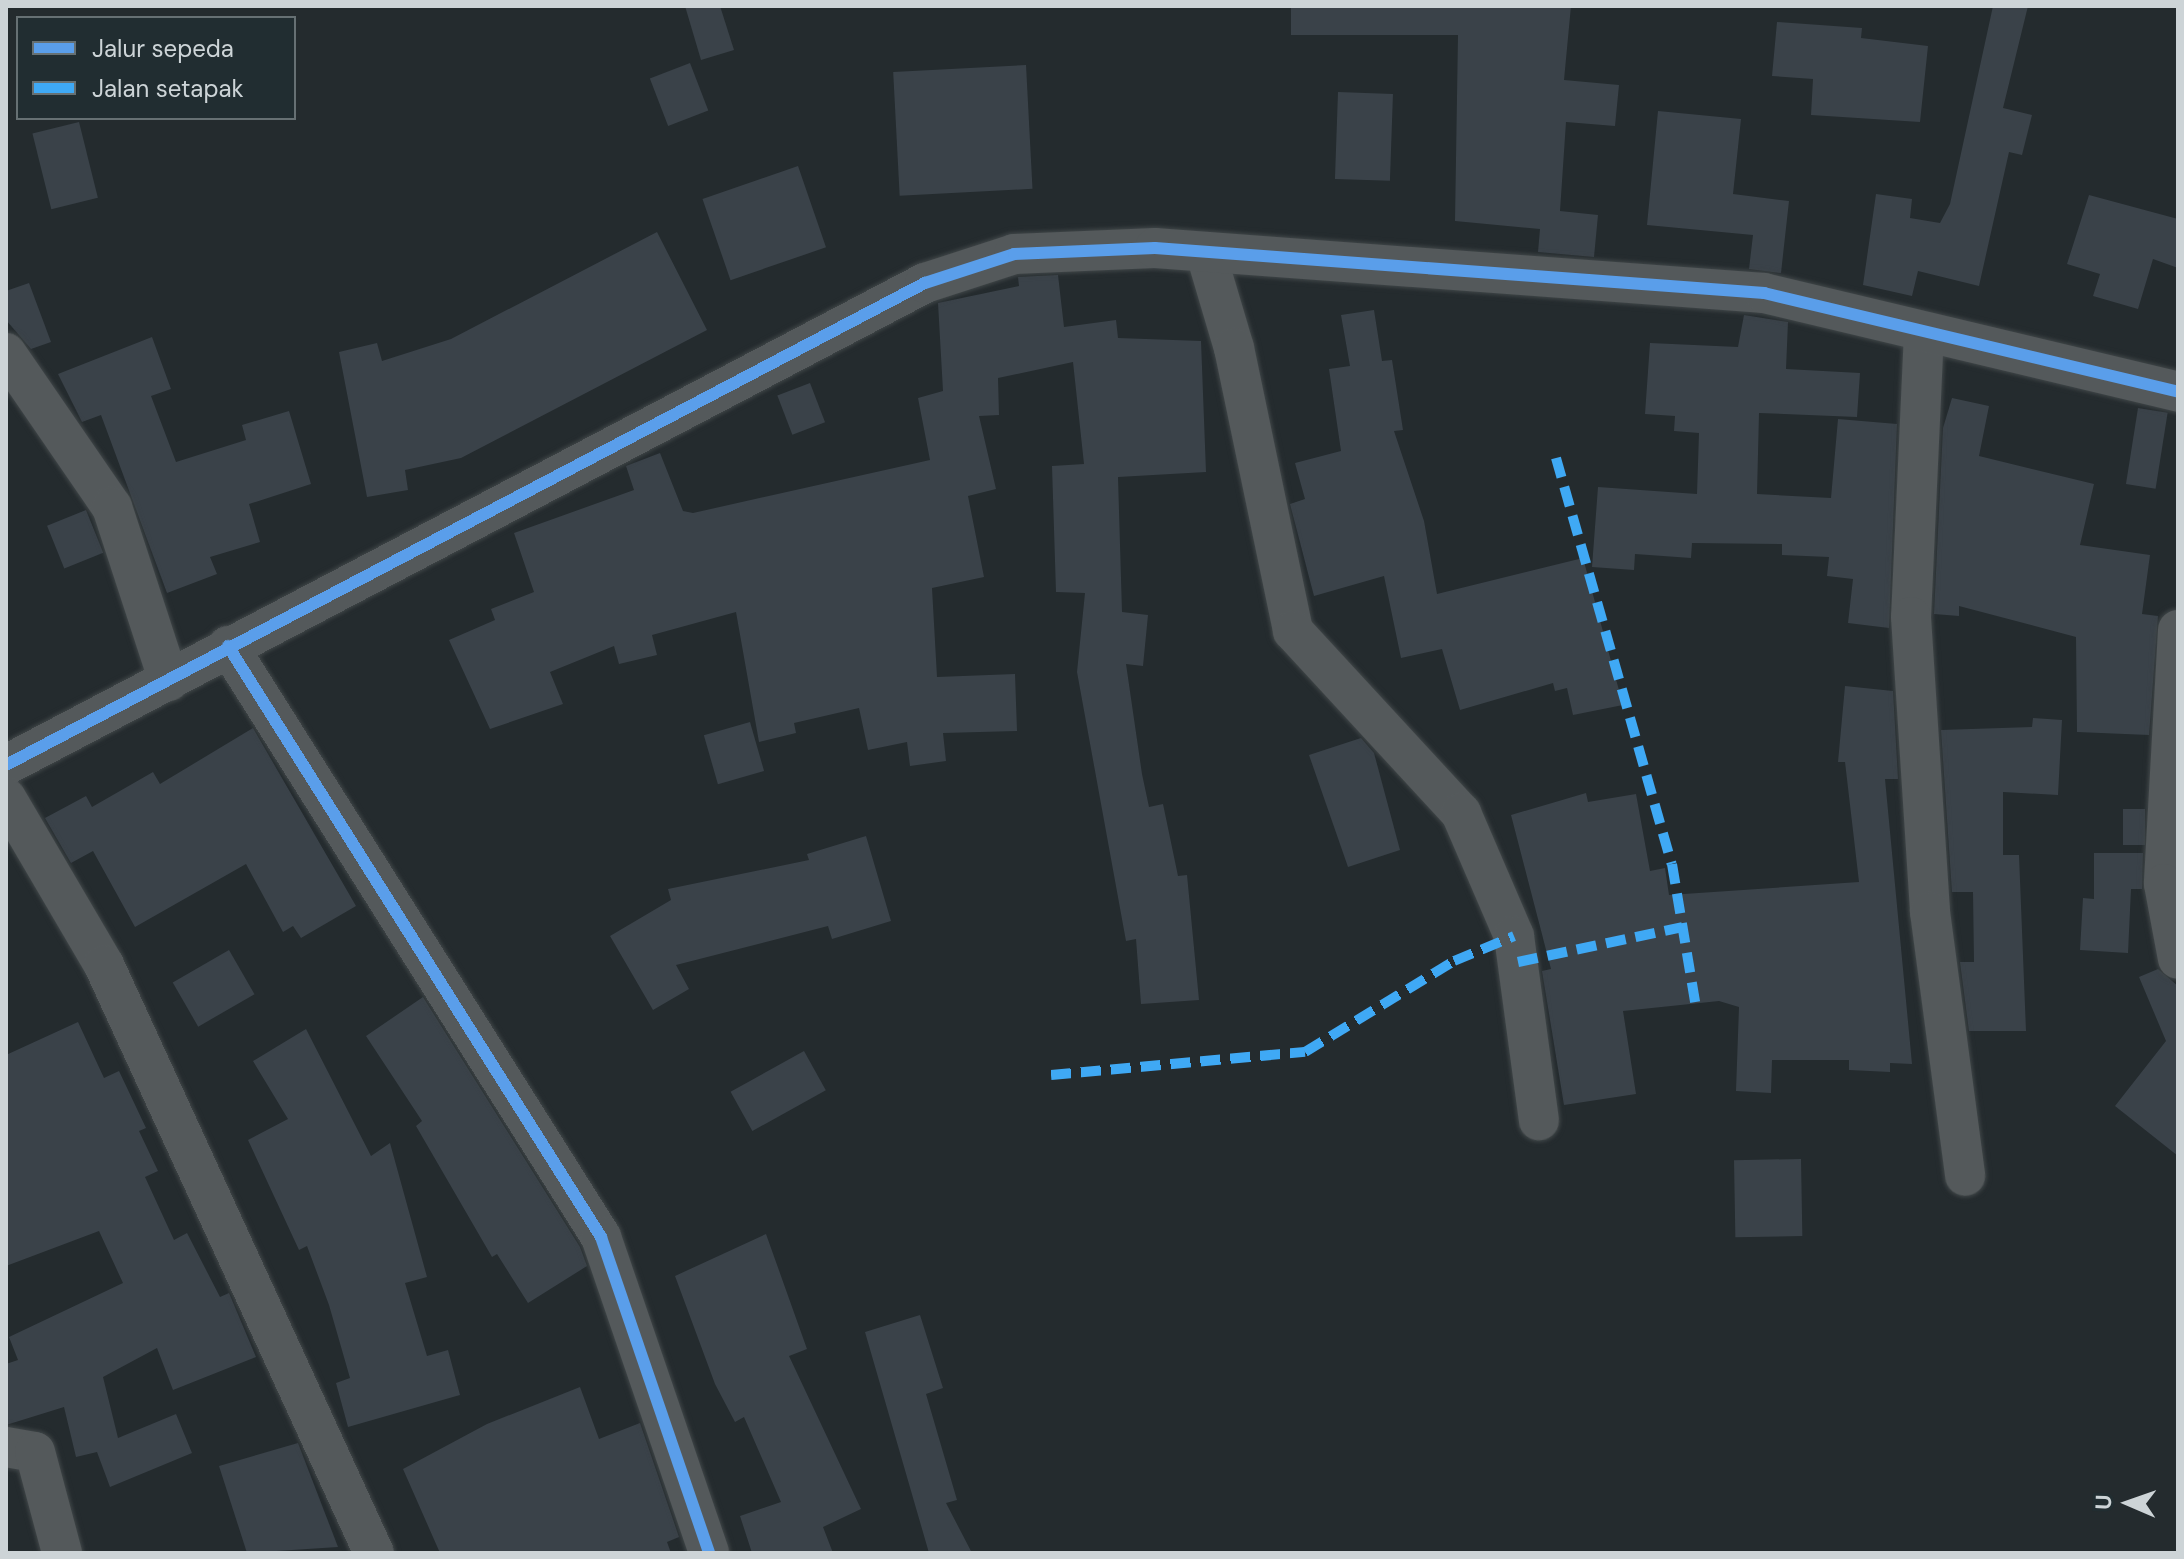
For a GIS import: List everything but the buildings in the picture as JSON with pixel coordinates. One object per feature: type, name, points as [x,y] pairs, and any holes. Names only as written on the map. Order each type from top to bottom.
[{"type":"street","points":[[6,765],[925,283],[1014,254],[1155,248],[1207,257],[1764,293],[2178,392]]},
{"type":"street","points":[[1207,257],[1234,348],[1293,631],[1461,813],[1514,936],[1539,1120]]},
{"type":"street","points":[[1924,332],[1911,617],[1930,912],[1965,1176]]},
{"type":"street","points":[[6,353],[112,507],[169,681]]},
{"type":"street","points":[[2178,630],[2164,884],[2178,959]]},
{"type":"street","points":[[228,646],[601,1237],[709,1553]]},
{"type":"street","points":[[6,798],[104,965],[374,1553]]},
{"type":"street","points":[[6,1447],[35,1452],[62,1553]]},
{"type":"marked path","points":[[1556,458],[1672,864],[1696,1007]]},
{"type":"marked path","points":[[1518,962],[1682,927]]},
{"type":"marked path","points":[[1051,1075],[1305,1052],[1454,961],[1514,936]]},
{"type":"cycle path","points":[[6,765],[925,283],[1014,254],[1155,248],[1764,293],[2178,392]]},
{"type":"cycle path","points":[[228,646],[601,1237],[709,1553]]}]
